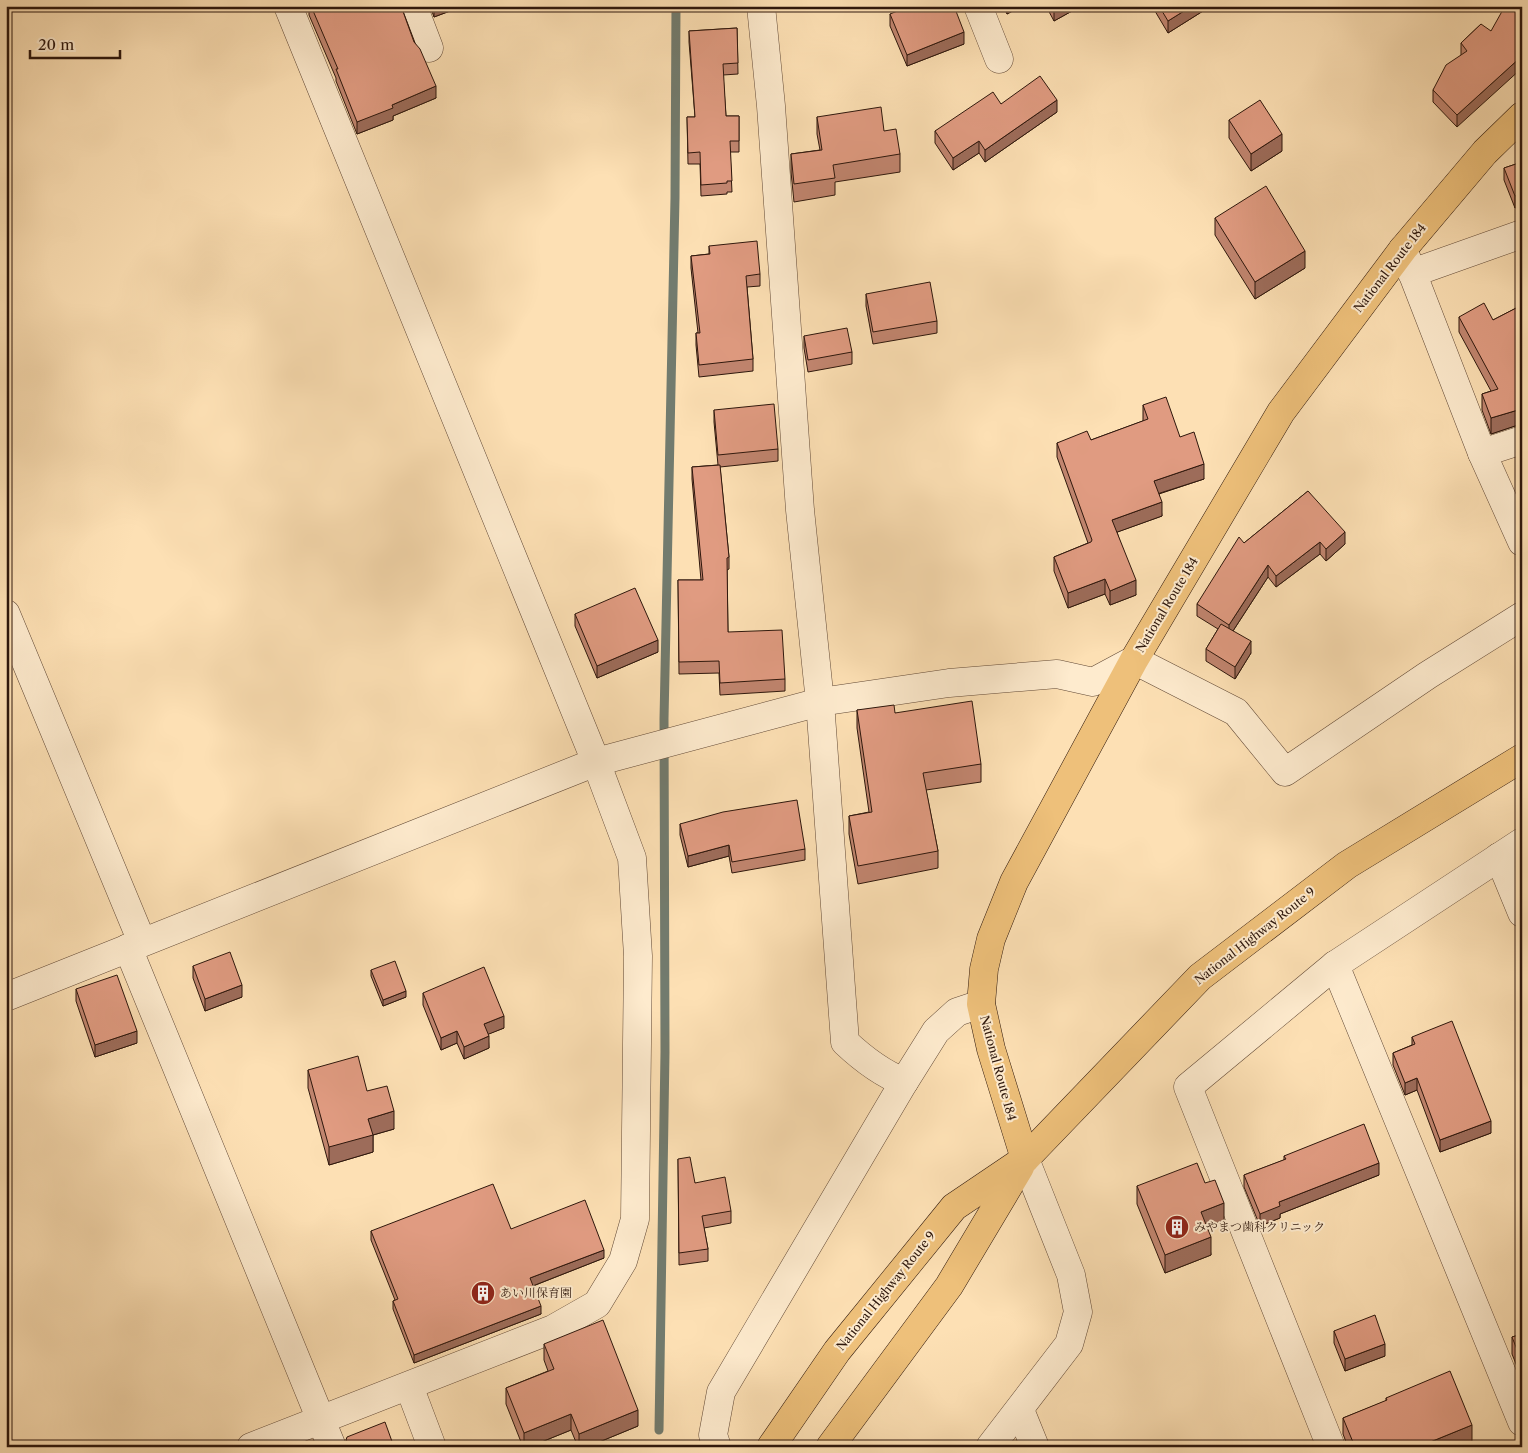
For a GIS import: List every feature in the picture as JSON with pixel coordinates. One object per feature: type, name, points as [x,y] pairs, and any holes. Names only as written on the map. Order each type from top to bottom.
[{"type":"highway","name":"National Route 184","points":[[1025,1159],[991,1049],[981,1004],[984,969],[991,939],[1014,882],[1134,660],[1281,412],[1407,261],[1485,152],[1522,116]]},
{"type":"highway","name":"National Highway Route 9","points":[[771,1447],[837,1352],[954,1207],[1025,1159],[1200,978],[1348,865],[1522,758]]},
{"type":"highway","name":"National Highway Route 9","points":[[830,1447],[949,1286],[1025,1159]]},
{"type":"street","points":[[251,1447],[552,1329],[597,1304],[623,1261],[634,1219],[638,956],[632,858],[596,762],[288,6]]},
{"type":"street","points":[[413,6],[429,48]]},
{"type":"street","points":[[761,6],[771,106],[800,510],[820,702],[845,1042],[866,1062],[889,1076],[904,1082]]},
{"type":"street","points":[[978,6],[999,59]]},
{"type":"street","points":[[1522,234],[1407,261],[1482,453],[1522,542]]},
{"type":"street","points":[[1482,453],[1522,440]]},
{"type":"street","points":[[6,614],[332,1447]]},
{"type":"street","points":[[6,997],[596,762],[820,702],[949,683],[1057,674],[1093,682],[1134,660],[1236,712],[1285,772],[1428,675],[1522,616]]},
{"type":"street","points":[[1331,1447],[1188,1086],[1335,965],[1522,842]]},
{"type":"street","points":[[1499,857],[1522,913]]},
{"type":"street","points":[[1335,965],[1522,1422]]},
{"type":"street","points":[[717,1447],[713,1435],[721,1392],[904,1082],[936,1032],[957,1012],[981,1004]]},
{"type":"street","points":[[990,1447],[1069,1344],[1078,1312],[1071,1275],[1025,1159]]},
{"type":"street","points":[[409,1386],[432,1447]]},
{"type":"street","points":[[1020,1410],[1035,1447]]},
{"type":"building","points":[[311,6],[401,6],[414,42],[420,49],[436,86],[392,105],[393,108],[357,122],[336,69],[338,69]]},
{"type":"building","points":[[910,6],[954,6],[964,32],[907,55],[890,14]]},
{"type":"building","points":[[1159,6],[1192,6],[1168,21]]},
{"type":"building","points":[[1505,6],[1522,6],[1522,56],[1457,115],[1433,90],[1446,65],[1467,51],[1461,43],[1481,24],[1491,31]]},
{"type":"building","points":[[737,28],[738,63],[723,64],[726,116],[739,116],[739,141],[730,141],[732,181],[701,185],[700,152],[688,153],[687,117],[695,117],[689,31]]},
{"type":"building","points":[[1040,76],[1057,100],[985,150],[979,141],[953,158],[935,131],[993,92],[1001,104]]},
{"type":"building","points":[[1260,100],[1282,134],[1251,154],[1229,120]]},
{"type":"building","points":[[881,107],[884,131],[896,129],[900,154],[833,165],[835,178],[794,184],[791,154],[822,150],[817,117]]},
{"type":"building","points":[[1522,162],[1522,193],[1515,196],[1504,168]]},
{"type":"building","points":[[1266,186],[1305,251],[1255,282],[1215,218]]},
{"type":"building","points":[[757,241],[760,274],[746,276],[753,359],[699,365],[696,333],[700,333],[691,256],[710,254],[709,246]]},
{"type":"building","points":[[930,282],[937,321],[873,332],[866,294]]},
{"type":"building","points":[[1484,303],[1493,320],[1522,305],[1522,409],[1491,418],[1482,394],[1498,389],[1459,317]]},
{"type":"building","points":[[847,328],[852,352],[808,360],[804,336]]},
{"type":"building","points":[[1166,397],[1180,437],[1194,432],[1204,464],[1154,481],[1162,502],[1112,520],[1136,580],[1110,591],[1105,579],[1068,593],[1054,557],[1092,540],[1057,443],[1087,431],[1091,440],[1148,419],[1143,405]]},
{"type":"building","points":[[774,404],[778,449],[718,455],[714,410]]},
{"type":"building","points":[[720,465],[729,557],[727,558],[728,632],[782,630],[785,679],[720,683],[719,661],[679,662],[678,580],[703,580],[692,467]]},
{"type":"building","points":[[1308,491],[1345,532],[1326,549],[1320,542],[1276,576],[1268,565],[1229,625],[1197,604],[1239,537],[1244,543]]},
{"type":"building","points":[[635,588],[658,640],[597,666],[575,614]]},
{"type":"building","points":[[1221,624],[1251,641],[1235,667],[1206,649]]},
{"type":"building","points":[[972,701],[981,764],[923,773],[938,851],[858,866],[849,816],[872,812],[857,710],[894,705],[895,713]]},
{"type":"building","points":[[797,800],[805,849],[732,862],[729,845],[688,856],[680,824],[723,812]]},
{"type":"building","points":[[230,952],[242,985],[205,999],[193,966]]},
{"type":"building","points":[[395,961],[406,991],[383,1000],[371,970]]},
{"type":"building","points":[[484,967],[504,1016],[484,1024],[489,1036],[464,1047],[457,1031],[441,1038],[423,993]]},
{"type":"building","points":[[117,975],[137,1031],[95,1045],[76,989]]},
{"type":"building","points":[[1452,1021],[1491,1121],[1440,1140],[1417,1078],[1405,1083],[1393,1053],[1415,1044],[1412,1037]]},
{"type":"building","points":[[358,1056],[367,1091],[387,1086],[394,1111],[368,1119],[373,1135],[329,1147],[308,1070]]},
{"type":"building","points":[[1364,1124],[1379,1163],[1279,1202],[1280,1206],[1260,1214],[1244,1175],[1286,1159],[1284,1156]]},
{"type":"building","points":[[690,1157],[695,1183],[725,1177],[731,1211],[702,1216],[708,1249],[679,1253],[678,1159]]},
{"type":"building","name":"みやまつ歯科クリニック","points":[[1197,1163],[1205,1183],[1215,1180],[1224,1203],[1201,1212],[1211,1237],[1165,1255],[1137,1186]]},
{"type":"building","name":"あい川保育園","points":[[493,1184],[511,1229],[585,1200],[604,1250],[530,1278],[541,1306],[414,1355],[393,1301],[398,1299],[371,1231]]},
{"type":"building","points":[[1375,1315],[1385,1344],[1345,1359],[1334,1331]]},
{"type":"building","points":[[603,1320],[638,1410],[579,1434],[571,1414],[524,1433],[506,1388],[554,1369],[544,1344]]},
{"type":"building","points":[[1522,1334],[1522,1362],[1512,1337]]},
{"type":"building","points":[[1450,1371],[1472,1425],[1418,1447],[1355,1447],[1343,1418]]},
{"type":"building","points":[[385,1422],[394,1447],[349,1447],[346,1440],[347,1437]]},
{"type":"waterway","points":[[659,1430],[665,1052],[664,719],[675,198],[676,6]]},
{"type":"place","name":"みやまつ歯科クリニック","points":[[1177,1227]]},
{"type":"place","name":"あい川保育園","points":[[483,1293]]}]
